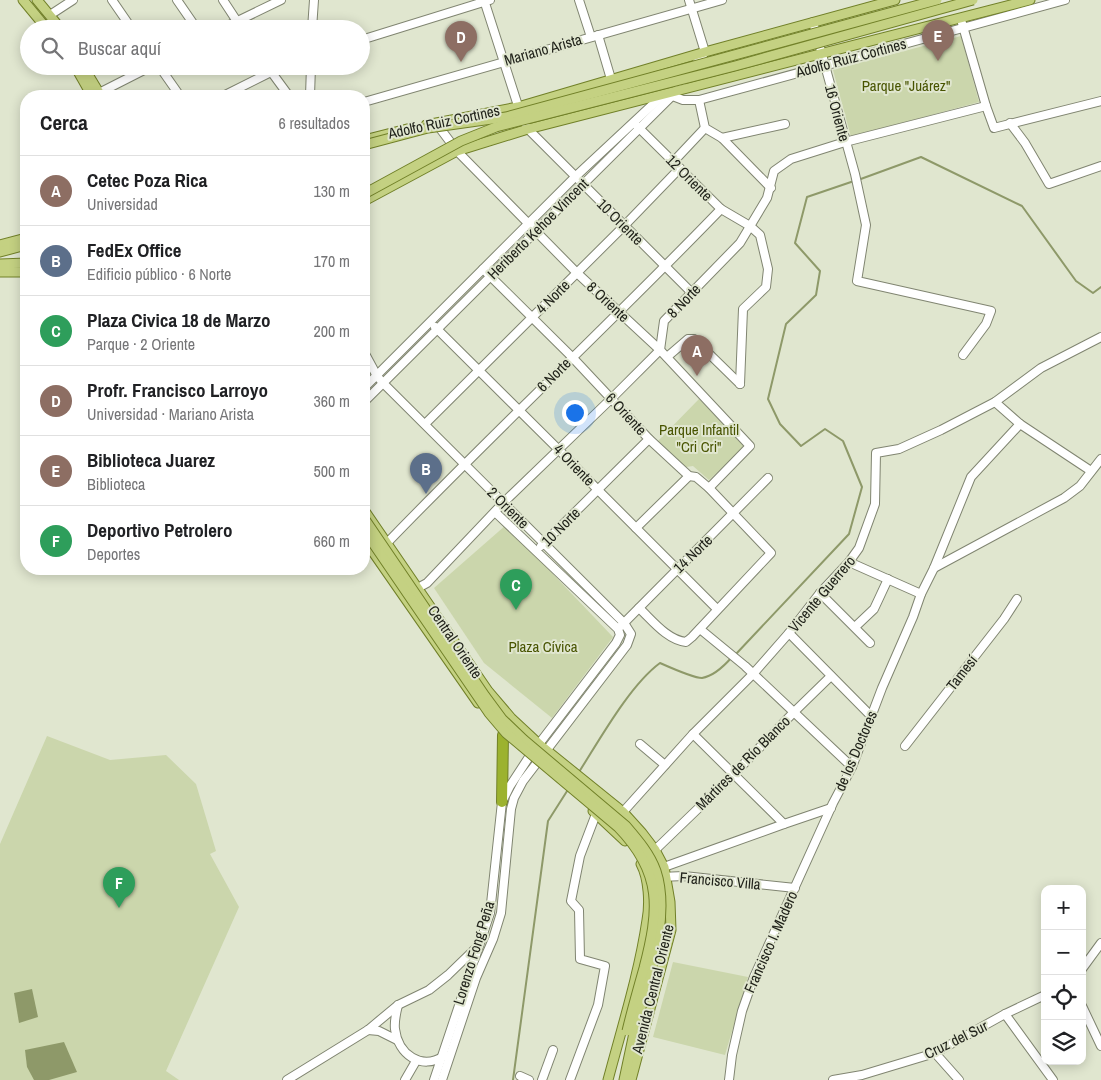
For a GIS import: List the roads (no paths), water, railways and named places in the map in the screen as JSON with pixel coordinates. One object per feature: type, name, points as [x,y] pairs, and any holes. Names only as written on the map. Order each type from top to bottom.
[{"type":"highway","points":[[502,802],[504,735]]},
{"type":"main road","points":[[23,0],[40,20]]},
{"type":"main road","points":[[29,0],[45,20]]},
{"type":"main road","points":[[37,0],[54,20]]},
{"type":"main road","name":"Adolfo Ruiz Cortines","points":[[370,139],[518,107],[701,53],[895,0]]},
{"type":"main road","points":[[370,143],[428,128],[506,117],[938,0]]},
{"type":"main road","points":[[370,191],[461,141],[496,128],[735,66],[973,0]]},
{"type":"main road","name":"Adolfo Ruiz Cortines","points":[[370,198],[457,151],[528,129],[822,53],[962,23],[1030,0]]},
{"type":"main road","points":[[75,75],[83,90]]},
{"type":"main road","points":[[82,75],[92,90]]},
{"type":"main road","points":[[87,75],[94,90]]},
{"type":"main road","points":[[0,245],[20,240]]},
{"type":"main road","points":[[0,252],[20,247]]},
{"type":"main road","points":[[0,264],[20,263]]},
{"type":"main road","points":[[0,272],[20,272]]},
{"type":"main road","name":"Central Oriente","points":[[370,519],[488,691],[510,718],[560,762]]},
{"type":"main road","points":[[370,527],[502,719],[524,740],[626,826],[644,846],[656,871],[661,895],[662,918],[658,940],[614,1080]]},
{"type":"main road","points":[[370,539],[489,714],[506,733],[618,827],[633,843],[645,862],[653,885],[653,934],[630,1032],[624,1080]]},
{"type":"main road","name":"Central Oriente","points":[[370,548],[475,700],[504,735],[550,774]]},
{"type":"main road","name":"Avenida Central Oriente","points":[[560,762],[622,812],[655,850],[665,872],[671,915],[670,930],[631,1080]]},
{"type":"main road","name":"Avenida Central Oriente","points":[[550,774],[623,838],[644,873],[648,901],[648,920],[608,1080]]},
{"type":"street","points":[[50,15],[73,0]]},
{"type":"street","points":[[112,0],[126,20]]},
{"type":"street","points":[[177,0],[191,20]]},
{"type":"street","points":[[223,0],[236,20],[281,0]]},
{"type":"street","points":[[313,20],[314,0]]},
{"type":"street","points":[[580,0],[611,79]]},
{"type":"street","points":[[689,0],[701,53]]},
{"type":"street","name":"Mariano Arista","points":[[370,100],[722,0]]},
{"type":"street","name":"Adolfo Ruiz Cortines","points":[[672,93],[683,100],[699,100],[825,65],[962,23],[1065,0]]},
{"type":"street","points":[[370,37],[486,1],[518,107],[528,129]]},
{"type":"street","name":"16 Oriente","points":[[813,22],[860,193],[866,225],[857,281],[991,311],[986,324],[963,355]]},
{"type":"street","points":[[962,23],[994,128],[1101,101]]},
{"type":"street","name":"Heriberto Kehoe Vincent","points":[[672,93],[701,53]]},
{"type":"street","name":"Heriberto Kehoe Vincent","points":[[370,382],[575,176],[672,93],[701,53]]},
{"type":"street","points":[[106,90],[135,75]]},
{"type":"street","points":[[165,75],[176,90]]},
{"type":"street","points":[[233,90],[259,75]]},
{"type":"street","points":[[273,75],[285,90]]},
{"type":"street","points":[[310,90],[311,75]]},
{"type":"street","points":[[699,100],[705,128],[722,138],[770,188]]},
{"type":"street","name":"8 Norte","points":[[660,350],[664,321],[740,243],[767,198],[774,171],[791,159],[845,142],[986,106]]},
{"type":"street","name":"8 Oriente","points":[[436,123],[457,151],[577,273],[667,357],[750,446],[709,488]]},
{"type":"street","points":[[1010,123],[1026,143],[1049,184],[1101,166]]},
{"type":"street","points":[[722,138],[786,124]]},
{"type":"street","name":"Heriberto Kehoe Vincent","points":[[370,396],[583,184],[636,125]]},
{"type":"street","name":"12 Oriente","points":[[636,125],[721,208],[750,226]]},
{"type":"street","points":[[673,162],[705,128]]},
{"type":"street","name":"10 Oriente","points":[[528,129],[692,293]]},
{"type":"street","name":"4 Norte","points":[[425,424],[680,168]]},
{"type":"street","name":"6 Norte","points":[[387,543],[464,463],[665,267],[721,208]]},
{"type":"street","points":[[667,357],[688,339],[694,339],[740,384],[743,309],[766,287],[768,269],[760,235],[750,226]]},
{"type":"street","name":"6 Oriente","points":[[483,270],[572,357],[649,439],[689,476],[696,477],[709,488],[771,553],[717,610]]},
{"type":"street","name":"4 Oriente","points":[[430,322],[717,610]]},
{"type":"street","name":"Vicente Guerrero","points":[[622,812],[693,734],[753,674],[789,633],[820,593],[850,562],[859,548],[875,504],[874,453],[899,449],[941,430],[995,402],[1041,368],[1101,338]]},
{"type":"street","points":[[402,595],[427,583],[503,503],[660,350]]},
{"type":"street","name":"2 Oriente","points":[[370,363],[383,383],[624,623],[631,634],[627,645],[596,686]]},
{"type":"street","points":[[995,402],[1020,424],[1091,471]]},
{"type":"street","name":"de los Doctores","points":[[665,872],[784,824],[831,808],[852,767],[921,594],[934,568],[971,477],[1020,424]]},
{"type":"street","name":"10 Norte","points":[[536,551],[649,439]]},
{"type":"street","points":[[934,568],[1064,498],[1080,486],[1101,459]]},
{"type":"street","points":[[636,528],[689,476]]},
{"type":"street","name":"14 Norte","points":[[543,748],[616,643],[624,623],[768,478]]},
{"type":"street","name":"2 Oriente","points":[[496,512],[619,632]]},
{"type":"street","points":[[850,562],[921,594]]},
{"type":"street","points":[[855,627],[874,609],[888,580]]},
{"type":"street","points":[[820,593],[870,644]]},
{"type":"street","name":"Tamesí","points":[[905,746],[1004,619],[1017,599]]},
{"type":"street","points":[[639,608],[665,632],[679,641],[686,642],[717,610]]},
{"type":"street","points":[[700,629],[745,666],[852,767]]},
{"type":"street","points":[[789,633],[871,716]]},
{"type":"street","name":"Mártires de Río Blanco","points":[[655,850],[832,676]]},
{"type":"street","points":[[543,748],[596,686],[588,681]]},
{"type":"street","points":[[693,734],[784,824]]},
{"type":"street","points":[[640,744],[665,765]]},
{"type":"street","name":"Lorenzo Fong Peña","points":[[442,1080],[452,1051],[490,913],[502,802],[510,786],[543,748]]},
{"type":"street","name":"Lorenzo Fong Peña","points":[[434,1080],[440,1059],[473,977],[492,939],[500,913],[511,809],[514,798],[533,760]]},
{"type":"street","name":"Francisco I. Madero","points":[[729,1080],[732,1055],[742,1011],[754,977],[831,808]]},
{"type":"street","points":[[570,1080],[598,1005],[605,966],[580,959],[579,910],[571,900],[580,856],[596,814]]},
{"type":"street","name":"Francisco Villa","points":[[644,873],[665,872],[795,888]]},
{"type":"street","points":[[490,913],[500,913]]},
{"type":"street","points":[[1086,964],[1101,943]]},
{"type":"street","points":[[287,1080],[368,1030],[398,1005],[429,990],[456,968],[480,944]]},
{"type":"street","points":[[456,968],[473,977]]},
{"type":"street","name":"Cruz del Sur","points":[[833,1080],[862,1077],[935,1053],[1005,1014],[1041,997]]},
{"type":"street","points":[[397,1040],[394,1021],[398,1005]]},
{"type":"street","points":[[1005,1014],[1053,1080]]},
{"type":"street","points":[[1086,1014],[1101,1046]]},
{"type":"street","points":[[368,1030],[379,1031],[397,1040],[416,1061],[428,1063],[440,1059],[452,1051]]},
{"type":"street","points":[[542,1080],[552,1050]]},
{"type":"street","points":[[935,1053],[959,1080]]},
{"type":"street","points":[[404,1080],[416,1061]]},
{"type":"street","points":[[520,1076],[529,1080]]},
{"type":"waterway","points":[[858,180],[921,157],[1022,206],[1076,281],[1093,293],[1101,287]]},
{"type":"waterway","points":[[736,654],[849,534],[862,487],[843,441],[825,429],[801,446],[780,424],[768,399],[786,324],[816,295],[820,271],[795,243],[807,197],[854,181]]},
{"type":"waterway","points":[[579,772],[627,698],[660,663],[702,678],[715,673],[732,657]]},
{"type":"waterway","points":[[513,1080],[548,821],[569,788]]},
{"type":"place","name":"Biblioteca Juarez","points":[[938,61]]},
{"type":"place","name":"Profr. Francisco Larroyo","points":[[461,62]]},
{"type":"place","name":"Cetec Poza Rica","points":[[697,376]]},
{"type":"place","name":"FedEx Office","points":[[426,494]]},
{"type":"place","name":"Plaza Civica 18 de Marzo","points":[[516,610]]},
{"type":"place","name":"Deportivo Petrolero","points":[[119,908]]},
{"type":"park label","name":"Parque \"Juárez\"","points":[[906,86]]},
{"type":"park label","name":"Parque Infantil \"Cri Cri\"","points":[[699,438]]},
{"type":"park label","name":"Plaza Cívica","points":[[543,647]]}]
